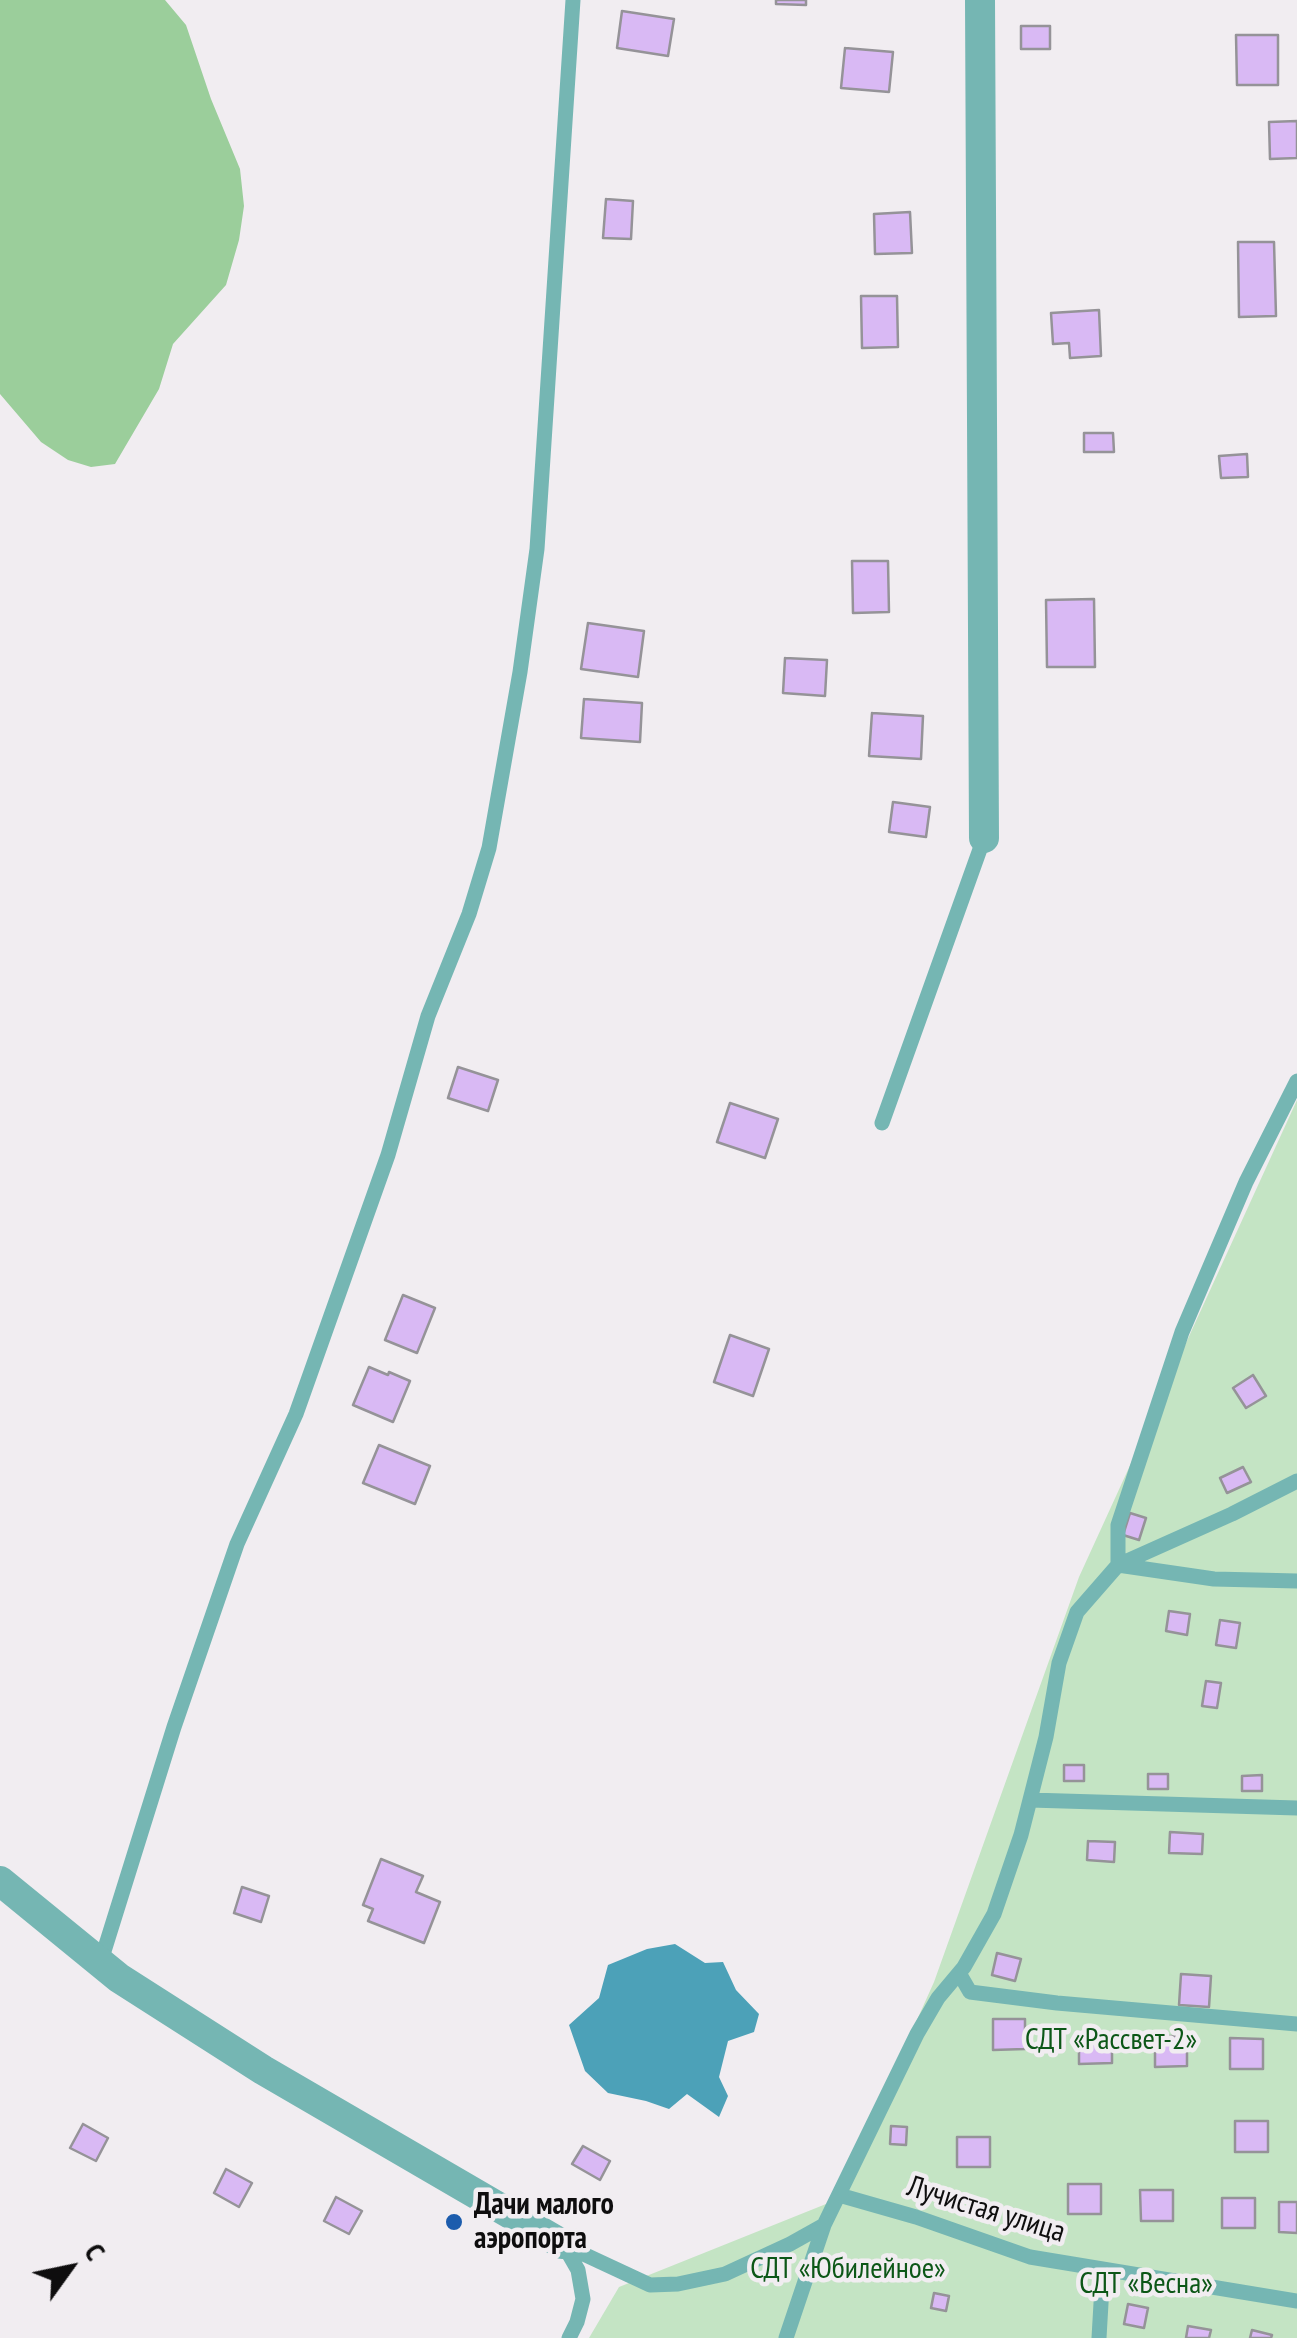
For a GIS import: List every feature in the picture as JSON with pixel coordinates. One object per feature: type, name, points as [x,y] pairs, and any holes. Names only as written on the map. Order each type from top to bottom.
[{"type":"street","points":[[980,0],[984,838]]},
{"type":"street","points":[[0,1881],[100,1964],[262,2070],[562,2244]]},
{"type":"lane","points":[[100,1964],[230,1562],[302,1396],[388,1156],[428,1016],[489,848],[538,548],[574,0]]},
{"type":"lane","points":[[882,1123],[984,838]]},
{"type":"lane","points":[[1118,1565],[1118,1525],[1182,1332],[1246,1182],[1297,1081]]},
{"type":"lane","points":[[786,2338],[824,2224],[917,2034],[994,1914],[1022,1836],[1060,1663],[1078,1612],[1118,1565],[1297,1481]]},
{"type":"lane","points":[[1118,1565],[1214,1578],[1297,1580]]},
{"type":"lane","points":[[1030,1800],[1297,1808]]},
{"type":"lane","points":[[959,1973],[970,1992],[1297,2024]]},
{"type":"lane","name":"Лучистая улица","points":[[839,2194],[1030,2257],[1297,2301]]},
{"type":"lane","points":[[562,2244],[650,2285],[678,2284],[725,2274],[824,2224]]},
{"type":"lane","points":[[562,2244],[578,2270],[583,2299],[578,2322],[569,2338]]},
{"type":"lane","points":[[1099,2338],[1102,2269]]},
{"type":"green space","points":[[0,0],[165,0],[186,25],[240,169],[244,206],[226,285],[173,344],[159,389],[115,464],[91,467],[68,460],[41,442],[0,394]]},
{"type":"green space","name":"СДТ «Рассвет-2»","points":[[1297,1100],[1297,2338],[589,2338],[619,2287],[836,2200],[934,1982],[1079,1577]]},
{"type":"water","points":[[675,1944],[705,1963],[723,1962],[736,1990],[759,2014],[754,2032],[728,2041],[719,2077],[728,2096],[719,2117],[687,2094],[669,2109],[608,2093],[585,2071],[569,2025],[599,1998],[608,1965],[647,1949]]},
{"type":"building","points":[[776,0],[806,0],[806,5],[776,4]]},
{"type":"building","points":[[622,11],[674,19],[668,56],[617,48]]},
{"type":"building","points":[[1021,26],[1050,26],[1050,49],[1021,49]]},
{"type":"building","points":[[1236,35],[1278,35],[1278,85],[1237,85]]},
{"type":"building","points":[[845,48],[893,52],[889,92],[841,88]]},
{"type":"building","points":[[1297,121],[1297,158],[1270,159],[1269,122]]},
{"type":"building","points":[[606,199],[633,201],[631,239],[603,238]]},
{"type":"building","points":[[910,212],[912,253],[875,254],[874,214]]},
{"type":"building","points":[[1238,242],[1274,242],[1276,316],[1239,317]]},
{"type":"building","points":[[861,296],[897,296],[898,347],[862,348]]},
{"type":"building","points":[[1099,310],[1101,356],[1070,358],[1069,343],[1053,344],[1051,313]]},
{"type":"building","points":[[1084,433],[1113,433],[1114,452],[1084,452]]},
{"type":"building","points":[[1247,454],[1248,477],[1221,478],[1219,456]]},
{"type":"building","points":[[852,561],[888,561],[889,612],[853,613]]},
{"type":"building","points":[[1094,599],[1095,667],[1047,667],[1046,600]]},
{"type":"building","points":[[588,623],[644,631],[638,677],[581,669]]},
{"type":"building","points":[[785,658],[827,660],[825,696],[783,693]]},
{"type":"building","points":[[584,699],[642,703],[640,742],[581,738]]},
{"type":"building","points":[[872,713],[923,716],[921,759],[869,756]]},
{"type":"building","points":[[893,802],[930,807],[926,837],[889,832]]},
{"type":"building","points":[[458,1067],[498,1080],[488,1111],[448,1098]]},
{"type":"building","points":[[730,1103],[778,1119],[765,1158],[717,1142]]},
{"type":"building","points":[[403,1295],[435,1308],[417,1353],[385,1340]]},
{"type":"building","points":[[730,1335],[769,1349],[753,1396],[714,1382]]},
{"type":"building","points":[[369,1367],[410,1381],[393,1422],[353,1405]]},
{"type":"building","points":[[1253,1375],[1266,1396],[1246,1408],[1233,1388]]},
{"type":"building","points":[[379,1445],[430,1466],[415,1504],[363,1483]]},
{"type":"building","points":[[1243,1467],[1251,1482],[1227,1493],[1220,1478]]},
{"type":"building","points":[[1130,1513],[1146,1518],[1139,1540],[1123,1535]]},
{"type":"building","points":[[1169,1611],[1190,1614],[1187,1635],[1166,1631]]},
{"type":"building","points":[[1220,1620],[1240,1623],[1236,1648],[1216,1645]]},
{"type":"building","points":[[1206,1681],[1221,1683],[1217,1708],[1202,1706]]},
{"type":"building","points":[[1064,1765],[1084,1765],[1084,1781],[1064,1781]]},
{"type":"building","points":[[1148,1774],[1168,1774],[1168,1789],[1148,1789]]},
{"type":"building","points":[[1262,1775],[1262,1791],[1242,1791],[1242,1776]]},
{"type":"building","points":[[1170,1832],[1203,1834],[1202,1854],[1169,1853]]},
{"type":"building","points":[[1088,1841],[1115,1842],[1114,1862],[1087,1860]]},
{"type":"building","points":[[381,1859],[423,1876],[416,1892],[440,1902],[424,1943],[368,1921],[373,1909],[363,1905]]},
{"type":"building","points":[[242,1887],[269,1896],[261,1922],[234,1913]]},
{"type":"building","points":[[997,1953],[1021,1959],[1015,1981],[992,1975]]},
{"type":"building","points":[[1181,1974],[1211,1976],[1209,2007],[1179,2005]]},
{"type":"building","points":[[993,2019],[1025,2019],[1025,2049],[993,2050]]},
{"type":"building","points":[[1079,2033],[1112,2033],[1112,2063],[1079,2064]]},
{"type":"building","points":[[1155,2036],[1187,2036],[1187,2066],[1155,2067]]},
{"type":"building","points":[[1230,2038],[1263,2039],[1263,2069],[1230,2069]]},
{"type":"building","points":[[1235,2121],[1268,2121],[1268,2152],[1235,2152]]},
{"type":"building","points":[[83,2124],[108,2138],[96,2161],[70,2148]]},
{"type":"building","points":[[891,2126],[907,2127],[906,2145],[890,2144]]},
{"type":"building","points":[[957,2137],[990,2137],[990,2167],[957,2167]]},
{"type":"building","points":[[583,2146],[610,2161],[600,2180],[572,2164]]},
{"type":"building","points":[[226,2169],[252,2183],[239,2207],[214,2193]]},
{"type":"building","points":[[1068,2184],[1101,2184],[1101,2214],[1068,2214]]},
{"type":"building","points":[[1140,2190],[1173,2190],[1173,2221],[1141,2221]]},
{"type":"building","points":[[336,2197],[362,2211],[349,2234],[324,2221]]},
{"type":"building","points":[[1222,2198],[1255,2198],[1255,2228],[1222,2228]]},
{"type":"building","points":[[1279,2202],[1297,2202],[1297,2233],[1279,2232]]},
{"type":"building","points":[[934,2293],[949,2296],[946,2311],[931,2308]]},
{"type":"building","points":[[1128,2304],[1148,2308],[1144,2328],[1124,2324]]},
{"type":"building","points":[[1188,2326],[1211,2330],[1209,2338],[1186,2338]]},
{"type":"building","points":[[1252,2330],[1272,2335],[1271,2338],[1250,2338]]},
{"type":"place","name":"Дачи малого аэропорта","points":[[454,2222]]},
{"type":"park label","name":"СДТ «Юбилейное»","points":[[848,2269]]},
{"type":"park label","name":"СДТ «Весна»","points":[[1146,2284]]}]
